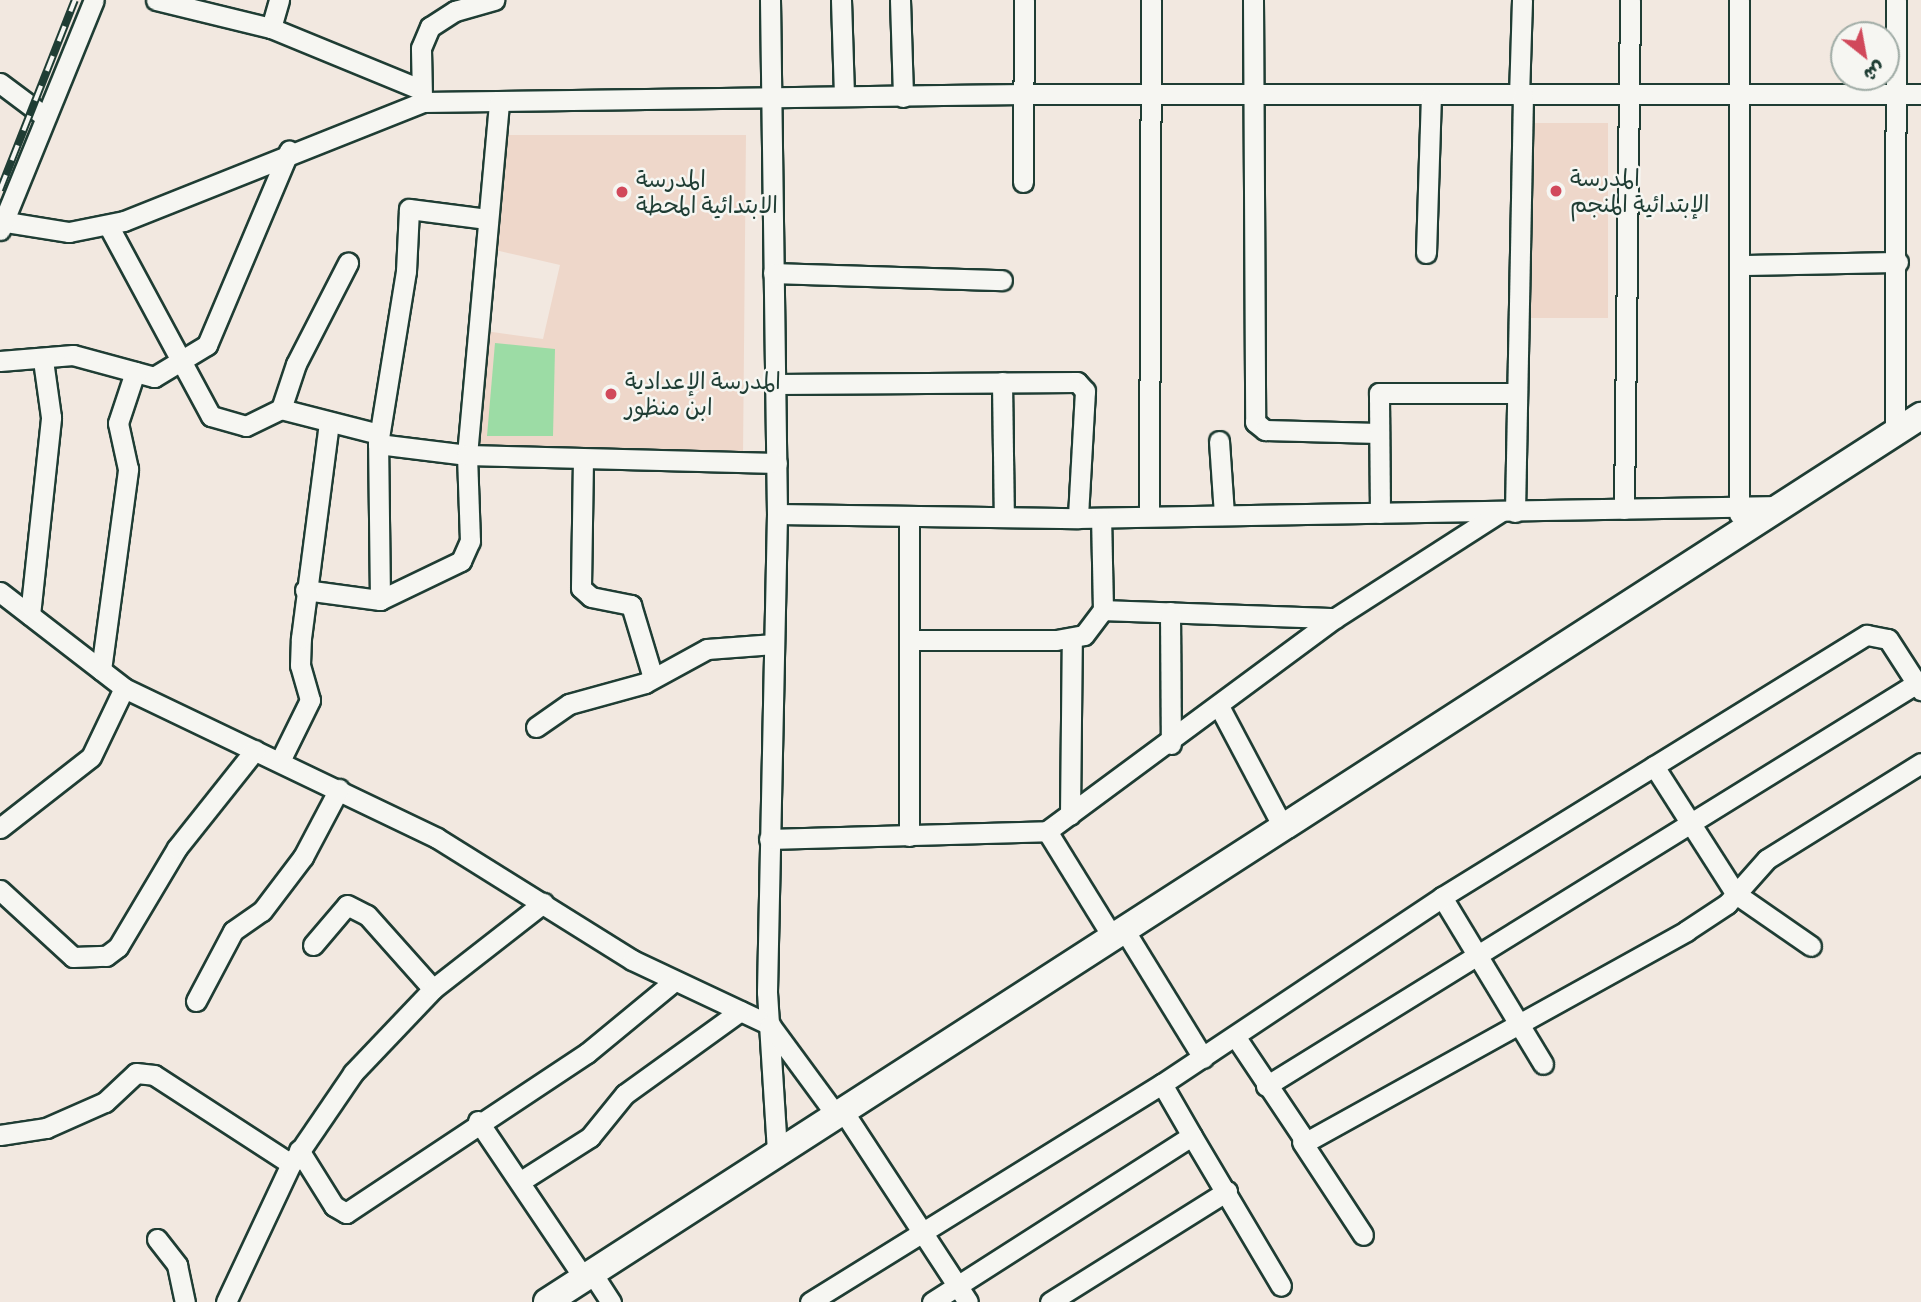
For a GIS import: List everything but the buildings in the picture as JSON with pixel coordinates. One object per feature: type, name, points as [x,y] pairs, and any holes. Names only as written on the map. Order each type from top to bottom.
[{"type":"main road","points":[[547,1302],[1921,416]]},
{"type":"street","points":[[94,0],[43,115],[1,225],[69,232],[108,225],[421,95]]},
{"type":"street","points":[[156,0],[217,7],[421,95],[499,102],[771,100],[844,96],[1024,94],[1151,99],[1254,93],[1633,97],[1921,94]]},
{"type":"street","points":[[271,29],[279,0]]},
{"type":"street","points":[[421,95],[421,48],[430,27],[455,11],[494,0]]},
{"type":"street","points":[[770,0],[777,463],[769,839],[770,1025],[777,1152]]},
{"type":"street","points":[[841,0],[844,96]]},
{"type":"street","points":[[900,0],[903,97]]},
{"type":"street","points":[[1023,182],[1024,0]]},
{"type":"street","points":[[1149,516],[1151,0]]},
{"type":"street","points":[[1253,0],[1255,422],[1265,430],[1378,433]]},
{"type":"street","points":[[1507,512],[1517,393],[1522,0]]},
{"type":"street","points":[[1624,509],[1633,97],[1630,0]]},
{"type":"street","points":[[1739,0],[1743,265],[1739,532]]},
{"type":"street","points":[[1895,432],[1898,262],[1896,0]]},
{"type":"street","points":[[0,83],[43,115]]},
{"type":"street","points":[[1426,253],[1432,96]]},
{"type":"street","points":[[305,590],[380,600],[468,553],[467,455],[499,102]]},
{"type":"street","points":[[0,360],[96,358],[154,377],[208,345],[222,321],[289,151]]},
{"type":"street","points":[[380,600],[379,439],[406,271],[409,209],[487,219]]},
{"type":"street","points":[[108,225],[211,416],[246,426],[281,409],[379,439],[467,455],[777,463]]},
{"type":"street","points":[[281,409],[296,364],[348,262]]},
{"type":"street","points":[[1743,265],[1898,262]]},
{"type":"street","points":[[773,273],[1002,280]]},
{"type":"street","points":[[30,615],[51,417],[43,360]]},
{"type":"street","points":[[101,670],[128,469],[118,423],[135,372]]},
{"type":"street","points":[[776,384],[1002,382],[1066,378],[1085,391],[1078,518]]},
{"type":"street","points":[[1002,382],[1004,517]]},
{"type":"street","points":[[1380,513],[1378,433],[1383,390],[1517,393]]},
{"type":"street","points":[[280,761],[310,699],[300,665],[305,590],[329,422]]},
{"type":"street","points":[[1219,441],[1224,515]]},
{"type":"street","points":[[583,459],[582,588],[591,597],[631,605],[653,678]]},
{"type":"street","points":[[777,514],[909,519],[1101,518],[1507,512],[1739,502],[1781,506]]},
{"type":"street","points":[[769,839],[1047,831],[1220,708],[1335,618],[1507,512]]},
{"type":"street","points":[[909,640],[1072,638],[1093,628],[1103,610],[1101,518]]},
{"type":"street","points":[[909,519],[909,836]]},
{"type":"street","points":[[0,592],[124,688],[340,789],[543,902],[673,982],[770,1025],[840,1113],[923,1230],[963,1294]]},
{"type":"street","points":[[1103,610],[1335,618]]},
{"type":"street","points":[[1170,612],[1171,744]]},
{"type":"street","points":[[810,1302],[1163,1084],[1442,897],[1654,766],[1867,635],[1888,639],[1919,687],[1690,822],[1480,957],[1266,1086]]},
{"type":"street","points":[[1070,815],[1072,638]]},
{"type":"street","points":[[536,727],[569,704],[653,678],[707,649],[774,644]]},
{"type":"street","points":[[0,828],[91,757],[124,688]]},
{"type":"street","points":[[1220,708],[1284,829]]},
{"type":"street","points":[[0,890],[73,957],[106,956],[118,947],[177,848],[255,750]]},
{"type":"street","points":[[1302,1142],[1520,1026],[1686,931],[1736,894],[1767,859],[1921,763]]},
{"type":"street","points":[[1654,766],[1736,894],[1811,946]]},
{"type":"street","points":[[195,1002],[233,932],[262,911],[303,857],[340,789]]},
{"type":"street","points":[[1047,831],[1203,1058]]},
{"type":"street","points":[[1442,897],[1542,1064]]},
{"type":"street","points":[[233,1298],[295,1157],[353,1073],[433,989],[543,902]]},
{"type":"street","points":[[313,945],[347,905],[367,915],[433,989]]},
{"type":"street","points":[[0,1135],[46,1128],[104,1102],[136,1073],[154,1074],[295,1157],[334,1206],[346,1213],[478,1121],[587,1053],[673,982]]},
{"type":"street","points":[[521,1181],[590,1138],[625,1094],[740,1011]]},
{"type":"street","points":[[1235,1036],[1363,1235]]},
{"type":"street","points":[[1163,1084],[1281,1286]]},
{"type":"street","points":[[478,1121],[588,1275],[611,1302]]},
{"type":"street","points":[[932,1302],[963,1294],[1192,1136]]},
{"type":"street","points":[[1051,1302],[1227,1191]]},
{"type":"street","points":[[157,1239],[177,1265],[185,1302]]},
{"type":"shaded area","points":[[1525,123],[1608,123],[1608,318],[1525,318]]},
{"type":"shaded area","points":[[503,135],[746,135],[743,456],[471,449],[485,331],[543,339],[560,265],[491,249]]},
{"type":"green space","points":[[495,343],[555,349],[553,436],[487,436]]},
{"type":"railway","points":[[0,190],[75,0]]},
{"type":"place","name":"المدرسة الإبتدائية المنجم","points":[[1556,191]]},
{"type":"place","name":"المدرسة الابتدائية المحطة","points":[[622,192]]},
{"type":"place","name":"المدرسة الإعدادية ابن منظور","points":[[611,394]]}]
